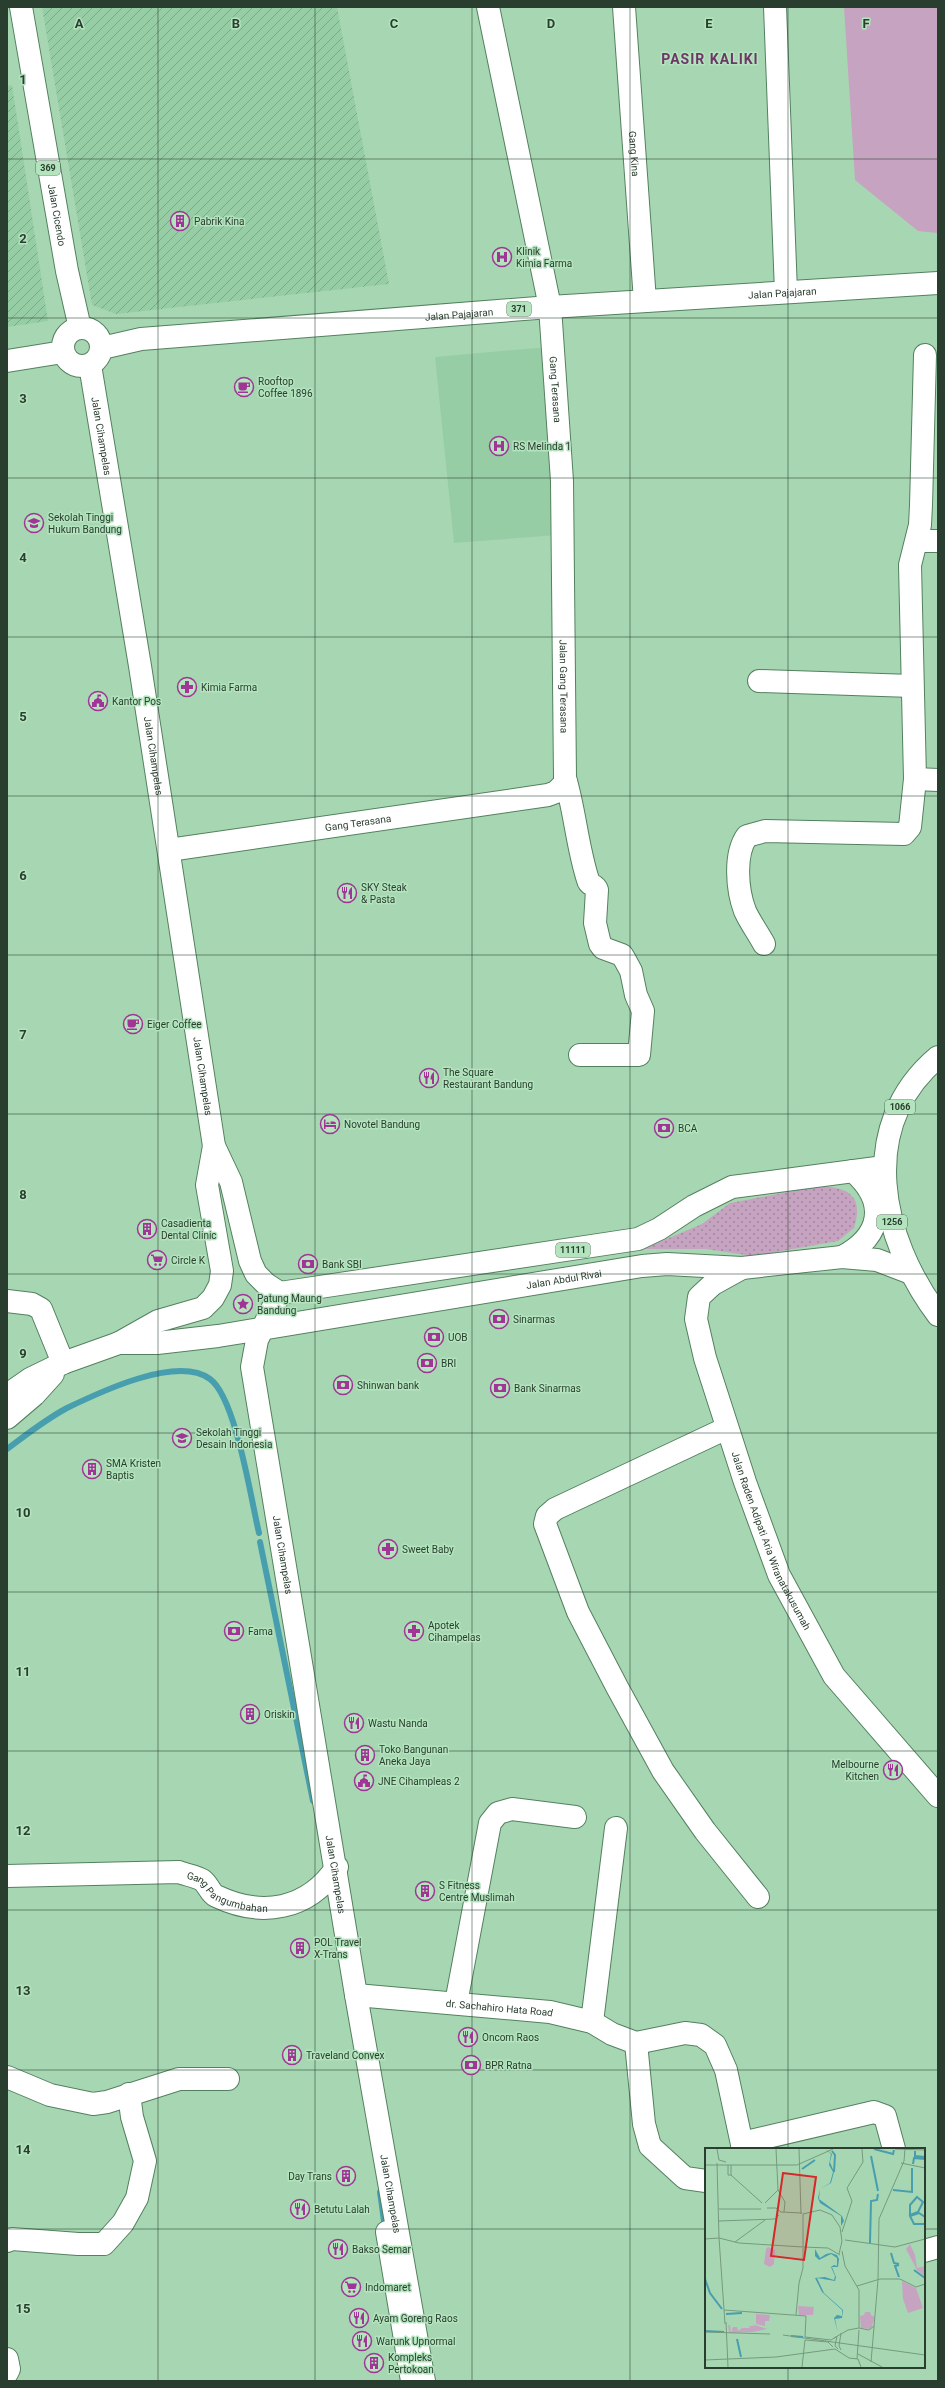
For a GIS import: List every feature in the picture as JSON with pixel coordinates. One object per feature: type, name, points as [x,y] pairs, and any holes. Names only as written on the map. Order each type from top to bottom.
[{"type":"main road","name":"Jalan Cicendo","points":[[21,7],[66,270],[80,328]]},
{"type":"main road","name":"Gang Terasana","points":[[488,7],[550,307],[562,481],[563,568]]},
{"type":"main road","name":"Gang Kina","points":[[624,7],[645,301]]},
{"type":"main road","points":[[774,7],[786,292]]},
{"type":"main road","name":"Jalan Pajajaran","points":[[63,352],[67,359],[74,364],[82,366],[96,356],[141,340],[550,307],[938,283]]},
{"type":"main road","points":[[7,361],[63,352],[66,336],[80,328],[89,328],[96,333],[101,340],[96,356]]},
{"type":"main road","points":[[764,944],[746,911],[741,895],[738,867],[742,843],[747,836],[765,831],[904,834],[910,827],[915,779],[910,564],[917,541],[930,476],[925,355]]},
{"type":"main road","name":"Jalan Cihampelas","points":[[96,356],[214,1146],[231,1182],[250,1261],[256,1274],[266,1284],[280,1294],[257,1340],[252,1367],[331,1875],[356,1995],[424,2381]]},
{"type":"main road","points":[[917,541],[938,541]]},
{"type":"main road","name":"Jalan Gang Terasana","points":[[563,568],[562,720],[566,782],[572,800],[578,846],[588,880],[597,890],[595,923],[600,944],[603,948],[622,955],[631,971],[636,995],[643,1011],[639,1055],[580,1055]]},
{"type":"main road","points":[[759,681],[912,686]]},
{"type":"main road","points":[[915,779],[938,780]]},
{"type":"main road","name":"Gang Terasana","points":[[169,850],[548,795],[556,792],[566,782]]},
{"type":"main road","name":"1066","points":[[884,1167],[889,1134],[900,1106],[916,1080],[938,1057]]},
{"type":"main road","name":"Jalan Cihampelas","points":[[119,1343],[158,1322],[203,1308],[213,1298],[220,1285],[222,1271],[207,1185],[214,1146]]},
{"type":"main road","name":"11111","points":[[280,1294],[638,1239],[659,1229],[707,1198],[732,1187],[884,1167]]},
{"type":"main road","name":"1256","points":[[884,1167],[892,1226],[911,1273],[938,1315]]},
{"type":"main road","points":[[842,1257],[858,1249],[870,1235],[876,1218],[874,1200],[867,1183],[853,1171]]},
{"type":"main road","name":"Jalan Abdul Rivai","points":[[119,1343],[158,1343],[218,1336],[642,1266],[667,1264],[742,1268],[842,1257],[877,1260],[911,1273]]},
{"type":"main road","name":"Jalan Raden Adipati Aria Wiranatakusumah","points":[[742,1268],[713,1284],[699,1297],[696,1319],[705,1358],[727,1428],[779,1575],[803,1622],[834,1676],[938,1796]]},
{"type":"main road","points":[[7,1301],[32,1304],[41,1308],[63,1363]]},
{"type":"main road","name":"Jalan Cihampelas","points":[[218,1336],[232,1343],[243,1354],[252,1367]]},
{"type":"main road","points":[[7,1395],[30,1379],[63,1363],[119,1343]]},
{"type":"main road","points":[[7,1418],[34,1395],[63,1363]]},
{"type":"main road","points":[[727,1428],[555,1509],[546,1516],[545,1524],[578,1612],[617,1688],[664,1771],[705,1831],[758,1897]]},
{"type":"main road","points":[[456,2003],[490,1823],[498,1813],[512,1809],[575,1817]]},
{"type":"main road","points":[[592,2022],[616,1828]]},
{"type":"main road","name":"Gang Pangumbahan","points":[[7,1876],[179,1872],[203,1880],[215,1896],[265,1909],[288,1906],[313,1894],[331,1875]]},
{"type":"main road","name":"dr. Sachahiro Hata Road","points":[[356,1995],[550,2012],[592,2022],[612,2034],[636,2043]]},
{"type":"main road","points":[[705,2181],[685,2178],[650,2146],[644,2124],[636,2043],[685,2033],[701,2035],[715,2045],[726,2070],[743,2146],[874,2112],[885,2116],[888,2121],[894,2148]]},
{"type":"main road","points":[[7,2077],[50,2095],[93,2104],[107,2102],[179,2079],[228,2079]]},
{"type":"main road","points":[[7,2241],[104,2244],[123,2223],[137,2198],[145,2161],[132,2117],[129,2094]]},
{"type":"main road","points":[[366,2098],[412,2381]]},
{"type":"main road","points":[[925,2251],[938,2247]]},
{"type":"main road","points":[[7,2359],[9,2369],[7,2373]]},
{"type":"shaded area","points":[[42,7],[337,7],[389,284],[116,314],[92,305]]},
{"type":"shaded area","points":[[844,7],[938,7],[938,233],[918,231],[855,180]]},
{"type":"shaded area","points":[[12,85],[48,321],[7,327],[7,86]]},
{"type":"shaded area","name":"RS Melinda 1","points":[[548,347],[558,535],[454,543],[435,357]]},
{"type":"shaded area","points":[[819,1186],[839,1188],[852,1195],[855,1201],[857,1217],[854,1228],[838,1241],[753,1256],[706,1249],[643,1249],[702,1224],[730,1203]]},
{"type":"waterway","points":[[7,1449],[59,1412],[118,1385],[159,1373],[178,1371],[196,1373],[210,1379],[219,1390],[228,1406],[247,1475],[259,1533]]},
{"type":"waterway","points":[[260,1542],[313,1801]]},
{"type":"waterway","points":[[380,2192],[385,2228]]},
{"type":"place","name":"Pabrik Kina","points":[[180,221]]},
{"type":"place","name":"Klinik Kimia Farma","points":[[502,257]]},
{"type":"place","name":"Rooftop Coffee 1896","points":[[244,387]]},
{"type":"place","name":"RS Melinda 1","points":[[499,446]]},
{"type":"place","name":"Sekolah Tinggi Hukum Bandung","points":[[34,523]]},
{"type":"place","name":"Kimia Farma","points":[[187,687]]},
{"type":"place","name":"Kantor Pos","points":[[98,701]]},
{"type":"place","name":"SKY Steak & Pasta","points":[[347,893]]},
{"type":"place","name":"Eiger Coffee","points":[[133,1024]]},
{"type":"place","name":"The Square Restaurant Bandung","points":[[429,1078]]},
{"type":"place","name":"Novotel Bandung","points":[[330,1124]]},
{"type":"place","name":"BCA","points":[[664,1128]]},
{"type":"place","name":"Casadienta Dental Clinic","points":[[147,1229]]},
{"type":"place","name":"Circle K","points":[[157,1260]]},
{"type":"place","name":"Bank SBI","points":[[308,1264]]},
{"type":"place","name":"Patung Maung Bandung","points":[[243,1304]]},
{"type":"place","name":"Sinarmas","points":[[499,1319]]},
{"type":"place","name":"UOB","points":[[434,1337]]},
{"type":"place","name":"BRI","points":[[427,1363]]},
{"type":"place","name":"Shinwan bank","points":[[343,1385]]},
{"type":"place","name":"Bank Sinarmas","points":[[500,1388]]},
{"type":"place","name":"Sekolah Tinggi Desain Indonesia","points":[[182,1438]]},
{"type":"place","name":"SMA Kristen Baptis","points":[[92,1469]]},
{"type":"place","name":"Sweet Baby","points":[[388,1549]]},
{"type":"place","name":"Fama","points":[[234,1631]]},
{"type":"place","name":"Apotek Cihampelas","points":[[414,1631]]},
{"type":"place","name":"Oriskin","points":[[250,1714]]},
{"type":"place","name":"Wastu Nanda","points":[[354,1723]]},
{"type":"place","name":"Toko Bangunan Aneka Jaya","points":[[365,1755]]},
{"type":"place","name":"Melbourne Kitchen","points":[[893,1770]]},
{"type":"place","name":"JNE Cihampleas 2","points":[[364,1781]]},
{"type":"place","name":"S Fitness Centre Muslimah","points":[[425,1891]]},
{"type":"place","name":"POL Travel X-Trans","points":[[300,1948]]},
{"type":"place","name":"Oncom Raos","points":[[468,2037]]},
{"type":"place","name":"Traveland Convex","points":[[292,2055]]},
{"type":"place","name":"BPR Ratna","points":[[471,2065]]},
{"type":"place","name":"Day Trans","points":[[346,2176]]},
{"type":"place","name":"Betutu Lalah","points":[[300,2209]]},
{"type":"place","name":"Bakso Semar","points":[[338,2249]]},
{"type":"place","name":"Indomaret","points":[[351,2287]]},
{"type":"place","name":"Ayam Goreng Raos","points":[[359,2318]]},
{"type":"place","name":"Warunk Upnormal","points":[[362,2341]]},
{"type":"place","name":"Kompleks Pertokoan","points":[[374,2363]]},
{"type":"district","name":"PASIR KALIKI","points":[[710,59]]}]
